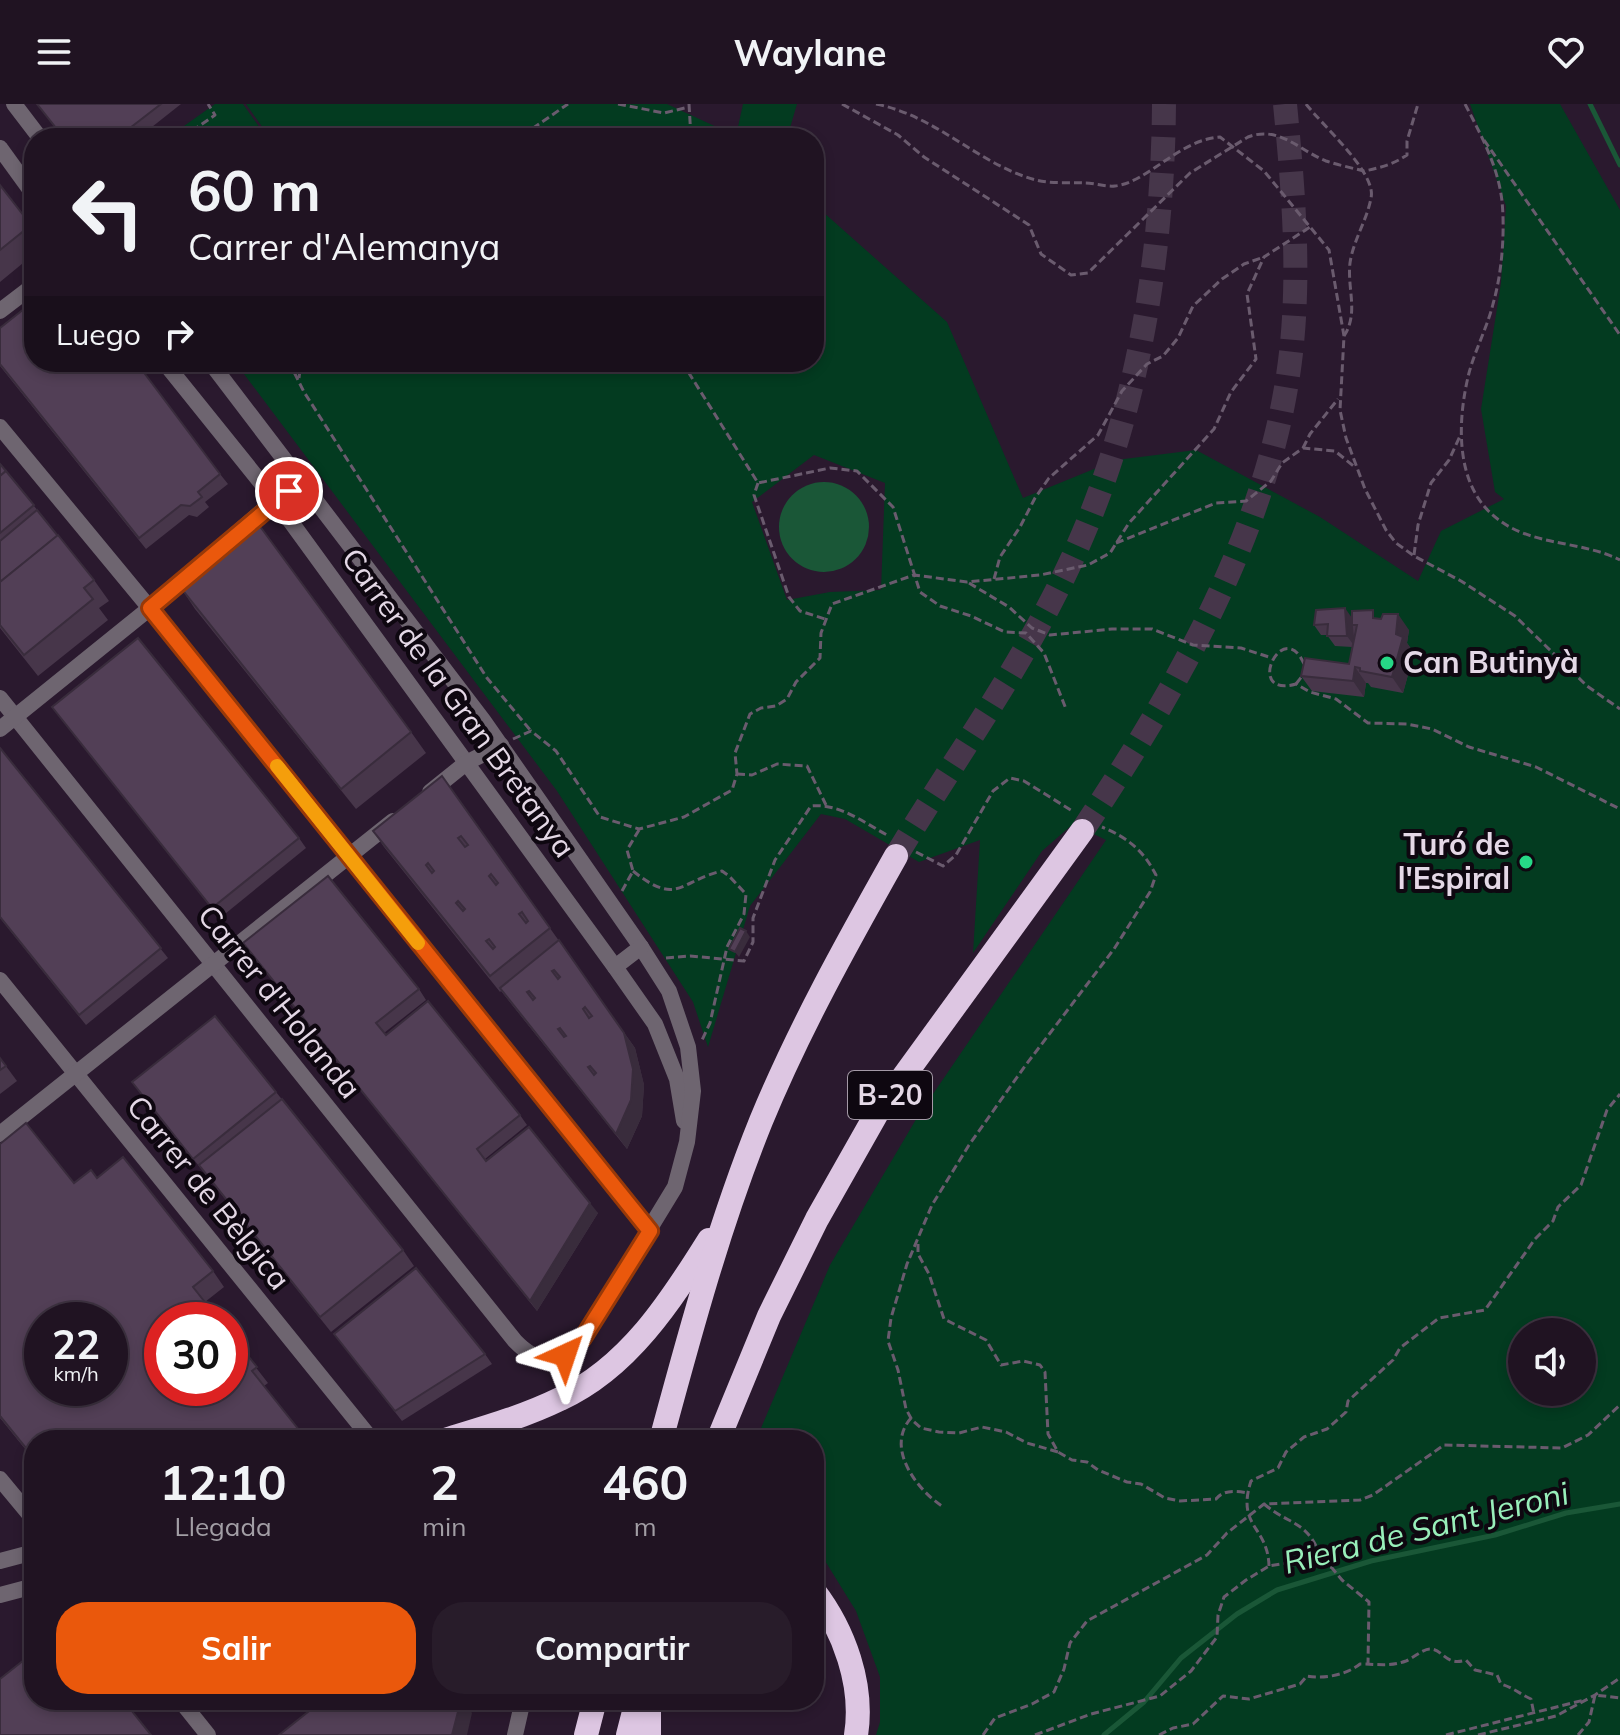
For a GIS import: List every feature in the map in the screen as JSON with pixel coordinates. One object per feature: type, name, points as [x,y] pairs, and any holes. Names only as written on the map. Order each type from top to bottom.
[{"type":"highway","name":"B-20","points":[[722,1430],[769,1316],[817,1219],[877,1113],[1085,823]]},
{"type":"highway","points":[[664,1430],[729,1207],[761,1122],[798,1038],[846,944],[901,848]]},
{"type":"highway","points":[[477,1430],[563,1398],[606,1370],[641,1337],[660,1313],[729,1207]]},
{"type":"highway","points":[[824,1606],[849,1659],[855,1689],[856,1735]]},
{"type":"highway","points":[[586,1735],[593,1710]]},
{"type":"highway","points":[[628,1735],[634,1710]]},
{"type":"highway","points":[[649,1710],[649,1735]]},
{"type":"street","points":[[14,104],[32,128]]},
{"type":"street","points":[[0,148],[24,181]]},
{"type":"street","points":[[0,311],[24,293]]},
{"type":"street","name":"Carrer de la Gran Bretanya","points":[[172,372],[275,500],[655,1024],[677,1079],[687,1142]]},
{"type":"street","name":"Carrer de la Gran Bretanya","points":[[218,372],[501,745],[669,991],[688,1047],[693,1091],[687,1142],[675,1187],[650,1231],[583,1338],[565,1355],[545,1359],[528,1355],[515,1341]]},
{"type":"street","points":[[0,427],[150,608],[650,1231]]},
{"type":"street","points":[[0,729],[150,608],[275,500],[302,481]]},
{"type":"street","name":"Carrer d'Holanda","points":[[0,698],[515,1341]]},
{"type":"street","points":[[0,1134],[466,763],[501,745]]},
{"type":"street","points":[[615,967],[646,954]]},
{"type":"street","name":"Carrer de Bèlgica","points":[[0,980],[364,1430]]},
{"type":"street","points":[[0,1479],[24,1508]]},
{"type":"street","points":[[0,1561],[24,1555]]},
{"type":"street","points":[[0,1595],[24,1589]]},
{"type":"street","points":[[188,1710],[208,1735]]},
{"type":"street","points":[[515,1735],[521,1710]]},
{"type":"path","points":[[196,128],[215,115],[208,104]]},
{"type":"path","points":[[533,128],[568,104]]},
{"type":"path","points":[[618,104],[664,113],[689,105],[690,128]]},
{"type":"path","points":[[842,104],[898,135],[924,157],[1029,225],[1041,254],[1071,275],[1088,273],[1190,173],[1254,135],[1284,136],[1324,161],[1364,171],[1394,163],[1407,155],[1407,141],[1418,104]]},
{"type":"path","points":[[876,104],[918,117],[983,157],[1038,181],[1116,186],[1204,138],[1220,137],[1235,147],[1264,171],[1329,250],[1344,336],[1340,410],[1346,438],[1386,530],[1396,543],[1414,556],[1461,581],[1515,616],[1587,686],[1620,709]]},
{"type":"path","points":[[1306,104],[1364,171],[1373,194],[1350,263],[1352,311],[1350,327],[1344,336]]},
{"type":"path","points":[[1465,104],[1493,163],[1502,201],[1498,284],[1469,372],[1462,410],[1461,434],[1468,474],[1490,514],[1507,526],[1620,560]]},
{"type":"path","points":[[1480,134],[1620,335]]},
{"type":"path","points":[[994,579],[1000,557],[1049,478],[1098,435],[1122,391],[1147,364],[1163,356],[1178,338],[1193,306],[1222,279],[1244,264],[1264,257],[1310,227]]},
{"type":"path","points":[[294,372],[487,678],[531,731],[556,751],[600,817],[639,829],[684,817],[732,790],[737,774],[735,753],[750,714],[787,699],[796,682],[820,658],[821,633],[832,604],[914,575],[967,582],[1040,575],[1088,565],[1110,553],[1138,513],[1214,429],[1231,392],[1256,359],[1247,294],[1264,257]]},
{"type":"path","points":[[299,381],[300,372]]},
{"type":"path","points":[[688,372],[758,483]]},
{"type":"path","points":[[1116,543],[1216,503],[1246,501],[1271,481],[1282,463],[1303,448],[1310,434],[1340,396]]},
{"type":"path","points":[[1414,556],[1418,525],[1431,483],[1449,460],[1461,434]]},
{"type":"path","points":[[1303,448],[1335,451],[1358,469]]},
{"type":"path","points":[[758,483],[830,468],[857,471],[893,507],[920,592],[940,606],[1005,632],[1026,633],[1032,628]]},
{"type":"path","points":[[758,483],[754,495],[789,597],[800,611],[826,619]]},
{"type":"path","points":[[967,582],[1009,607],[1032,628],[1050,635],[1152,629],[1193,645],[1241,648],[1272,658]]},
{"type":"path","points":[[1026,633],[1044,653],[1066,709]]},
{"type":"path","points":[[1282,650],[1291,650],[1304,661],[1302,679],[1296,684],[1287,687],[1272,679],[1269,671],[1272,658],[1282,650]]},
{"type":"path","points":[[1296,684],[1310,692],[1336,699],[1368,723],[1407,724],[1432,729],[1455,741],[1536,767],[1620,809]]},
{"type":"path","points":[[501,745],[531,731]]},
{"type":"path","points":[[737,774],[752,775],[777,764],[807,766],[826,805]]},
{"type":"path","points":[[646,954],[744,961],[753,942],[753,918],[775,860],[811,806],[837,808],[901,848],[943,866],[956,855],[993,791],[1010,778],[1024,781],[1085,823],[1120,835],[1147,856],[1156,875],[1150,892],[1114,949],[969,1145],[932,1205],[907,1264],[888,1341],[906,1409],[921,1428],[959,1433],[982,1427],[1006,1432],[1072,1460],[1087,1462],[1127,1482],[1141,1484],[1165,1498],[1180,1501],[1216,1499],[1220,1494],[1231,1491],[1248,1493]]},
{"type":"path","points":[[639,829],[627,850],[633,871],[646,881],[665,890],[681,888],[722,871],[746,894],[744,914],[727,947],[710,1023],[701,1040],[688,1047]]},
{"type":"path","points":[[619,915],[623,886],[633,871]]},
{"type":"path","points":[[1269,1566],[1268,1551],[1262,1536],[1247,1517],[1246,1504],[1251,1481],[1278,1468],[1286,1452],[1304,1437],[1327,1429],[1346,1412],[1348,1401],[1393,1360],[1400,1348],[1439,1318],[1485,1310],[1535,1239],[1553,1221],[1558,1207],[1581,1185],[1607,1110],[1620,1094]]},
{"type":"path","points":[[918,1241],[918,1254],[929,1274],[944,1319],[986,1340],[1001,1365],[1023,1361],[1040,1365],[1045,1372],[1048,1434],[1058,1452]]},
{"type":"path","points":[[983,1735],[995,1718],[1054,1692],[1070,1643],[1087,1621],[1131,1594],[1207,1555],[1227,1533],[1264,1504],[1360,1500],[1373,1495],[1444,1445],[1562,1448],[1588,1435],[1620,1405]]},
{"type":"path","points":[[911,1418],[903,1426],[899,1439],[902,1455],[928,1497],[942,1506]]},
{"type":"path","points":[[1264,1504],[1311,1535],[1323,1564]]},
{"type":"path","points":[[1035,1735],[1091,1714],[1160,1696],[1191,1671],[1217,1637],[1218,1615],[1224,1597],[1269,1566],[1299,1561],[1323,1564],[1332,1568],[1369,1602],[1368,1664]]},
{"type":"path","points":[[1159,1735],[1193,1724],[1223,1696],[1249,1699],[1300,1684],[1307,1676],[1319,1678],[1352,1671],[1360,1664],[1389,1666],[1427,1649],[1434,1649],[1446,1659],[1459,1663],[1466,1660],[1475,1670],[1497,1675],[1501,1684],[1519,1689],[1531,1699],[1534,1714]]},
{"type":"path","points":[[1478,1735],[1556,1716],[1595,1695],[1619,1677]]},
{"type":"path","points":[[1595,1695],[1620,1698]]},
{"type":"path","points":[[1578,1735],[1589,1722],[1595,1695]]},
{"type":"path","points":[[1446,1735],[1587,1699]]},
{"type":"shaded area","points":[[215,104],[243,104],[260,128],[181,128]]},
{"type":"shaded area","points":[[246,104],[667,104],[719,128],[263,128]]},
{"type":"shaded area","points":[[743,104],[797,104],[790,128],[738,128]]},
{"type":"shaded area","points":[[1470,104],[1560,104],[1620,210],[1620,1735],[876,1735],[880,1722],[880,1677],[856,1611],[824,1559],[824,1430],[760,1430],[830,1265],[918,1116],[1106,840],[1073,824],[1042,851],[973,953],[980,840],[919,862],[845,819],[821,814],[750,906],[708,1047],[693,1002],[557,791],[243,372],[824,372],[824,213],[947,322],[1023,498],[1116,460],[1196,450],[1320,517],[1418,581],[1441,531],[1504,499],[1495,492],[1481,409],[1501,283],[1506,206]],"holes":[[[814,455],[885,483],[881,590],[830,592],[787,600],[752,502]]]},
{"type":"shaded area","points":[[824,482],[841,486],[856,495],[865,510],[869,527],[865,544],[856,559],[841,568],[824,572],[807,568],[792,559],[783,544],[779,527],[783,510],[792,495],[807,486]]},
{"type":"building","points":[[37,104],[161,104],[130,128],[56,128]]},
{"type":"building","points":[[0,185],[24,216],[24,231],[0,250]]},
{"type":"building","points":[[24,309],[24,372],[144,372],[220,474],[198,492],[202,497],[190,506],[181,505],[139,538],[0,364],[0,328]]},
{"type":"building","points":[[6,471],[34,505],[0,533],[0,476]]},
{"type":"building","points":[[37,510],[58,536],[0,582],[0,541]]},
{"type":"building","points":[[259,525],[411,732],[341,789],[181,588]]},
{"type":"building","points":[[58,535],[94,580],[84,588],[93,599],[24,655],[0,625],[0,582]]},
{"type":"building","points":[[1345,608],[1347,636],[1327,636],[1328,624],[1314,625],[1316,610]]},
{"type":"building","points":[[1373,610],[1373,618],[1398,614],[1396,634],[1403,637],[1392,677],[1360,671],[1355,667],[1353,681],[1301,676],[1305,658],[1349,664],[1357,625],[1352,625],[1352,611]]},
{"type":"building","points":[[138,638],[299,838],[212,908],[52,707]]},
{"type":"building","points":[[0,748],[161,948],[79,1015],[0,917]]},
{"type":"building","points":[[442,776],[550,928],[490,976],[373,831]],"holes":[[[461,836],[468,845],[465,847],[458,838]]]},
{"type":"building","points":[[328,876],[419,989],[376,1023],[386,1035],[428,1001],[520,1115],[477,1149],[486,1161],[529,1127],[590,1203],[530,1301],[243,943]]},
{"type":"building","points":[[740,928],[746,931],[735,952],[729,949]]},
{"type":"building","points":[[559,940],[624,1033],[633,1069],[631,1100],[616,1134],[500,988]]},
{"type":"building","points":[[215,1016],[276,1092],[193,1159],[132,1082]]},
{"type":"building","points":[[282,1099],[403,1250],[320,1317],[199,1165]]},
{"type":"building","points":[[26,1123],[74,1183],[91,1170],[97,1178],[123,1157],[213,1271],[193,1287],[205,1302],[144,1302],[144,1406],[248,1406],[248,1356],[257,1367],[252,1371],[299,1430],[24,1430],[24,1446],[0,1416],[0,1144]]},
{"type":"building","points":[[416,1268],[485,1354],[395,1411],[334,1334]]},
{"type":"building","points":[[24,1660],[24,1710],[131,1710],[151,1735],[0,1735],[0,1679]]},
{"type":"building","points":[[310,1710],[458,1710],[452,1735],[279,1735]]},
{"type":"waterway","points":[[1590,104],[1620,165]]},
{"type":"waterway","name":"Riera de Sant Jeroni","points":[[1104,1735],[1144,1702],[1181,1658],[1237,1614],[1277,1590],[1371,1561],[1495,1535],[1566,1513],[1620,1504]]},
{"type":"tunnel","points":[[896,856],[1033,636],[1095,506],[1129,394],[1152,278],[1164,104]]},
{"type":"tunnel","points":[[1082,831],[1148,727],[1208,617],[1257,502],[1274,442],[1287,382],[1294,313],[1294,208],[1285,104]]},
{"type":"slow traffic","points":[[277,766],[418,943]]},
{"type":"place","name":"Can Butinyà","points":[[1387,663]]},
{"type":"place","name":"Turó de l'Espiral","points":[[1526,862]]},
{"type":"route","points":[[289,491],[150,608],[650,1231],[583,1338],[565,1355]]}]
